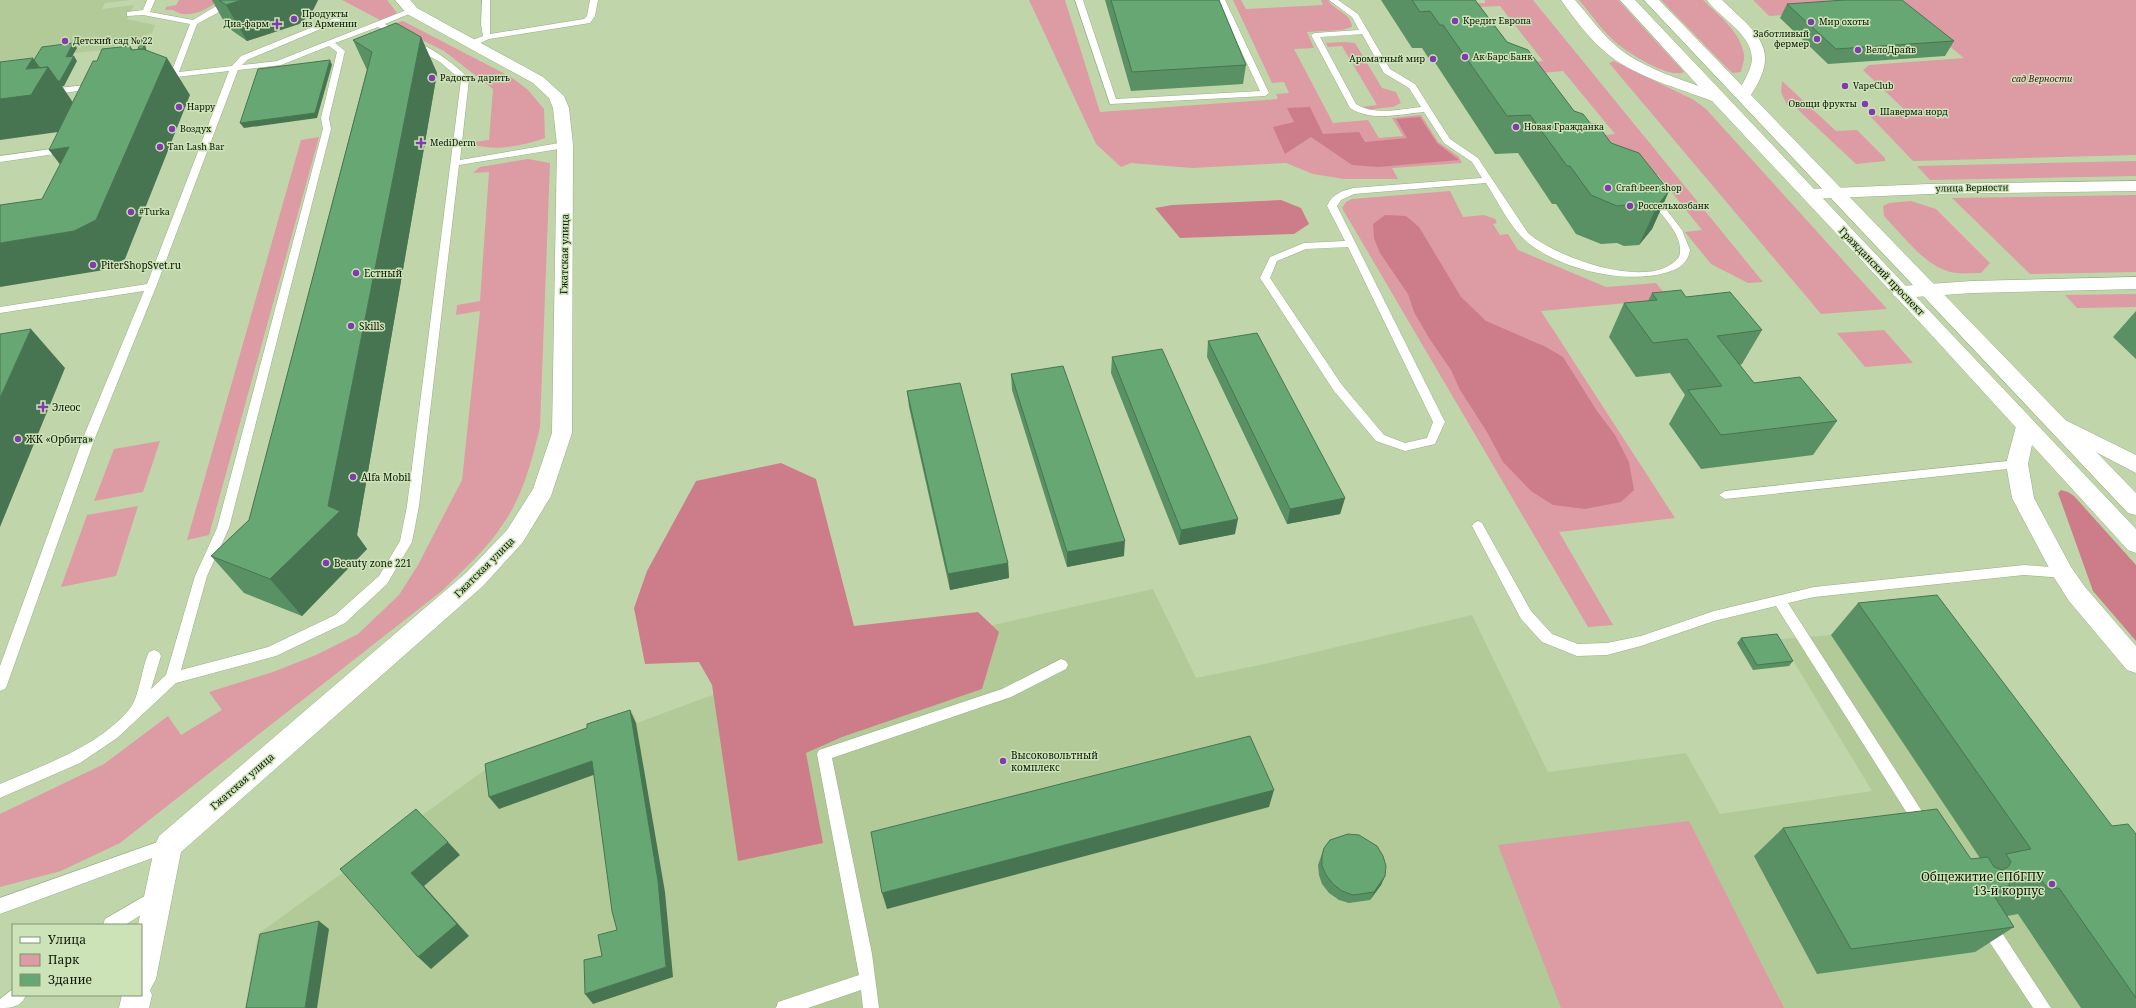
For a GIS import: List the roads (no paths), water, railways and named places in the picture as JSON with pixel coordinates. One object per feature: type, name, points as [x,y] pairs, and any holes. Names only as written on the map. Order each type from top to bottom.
[{"type":"street","points":[[1568,0],[1606,44],[1616,53],[1630,62],[1717,98]]},
{"type":"street","name":"Гражданский проспект","points":[[1626,0],[1902,292],[2136,544]]},
{"type":"street","name":"Гражданский проспект","points":[[1651,0],[2136,507]]},
{"type":"street","points":[[1714,0],[1748,33],[1757,49],[1759,63],[1744,96]]},
{"type":"street","name":"Гжатская улица","points":[[168,845],[475,579],[515,536],[543,490],[562,433],[565,145],[561,108],[556,96],[538,80],[480,40],[407,6]]},
{"type":"street","name":"улица Верности","points":[[1809,194],[1836,192],[2136,186]]},
{"type":"street","points":[[1902,292],[1928,289],[2136,283]]},
{"type":"street","points":[[2055,422],[2136,466]]},
{"type":"street","points":[[2026,426],[2017,464],[2023,498],[2063,573],[2077,594],[2136,663]]},
{"type":"street","points":[[142,975],[168,845]]},
{"type":"street","points":[[134,1008],[137,996]]},
{"type":"lane","points":[[146,12],[151,0]]},
{"type":"lane","points":[[174,76],[194,23],[229,3],[230,0]]},
{"type":"lane","points":[[486,0],[485,24],[480,40],[587,21],[591,16],[594,0]]},
{"type":"lane","points":[[1079,0],[1112,102],[1265,93],[1221,0]]},
{"type":"lane","points":[[1333,0],[1355,16],[1363,32],[1388,72],[1412,86],[1447,141],[1476,160],[1521,229],[1535,245],[1547,252],[1595,270],[1623,276],[1657,273],[1675,268],[1684,258],[1686,249],[1681,236],[1646,189]]},
{"type":"lane","points":[[151,79],[278,63],[380,25],[407,6]]},
{"type":"lane","points":[[130,14],[146,12],[148,14],[194,23]]},
{"type":"lane","points":[[0,685],[89,438],[151,287],[234,69],[244,58],[338,20]]},
{"type":"lane","points":[[0,791],[75,758],[112,734],[172,678],[271,652],[340,619],[383,580],[406,542],[413,506],[465,79],[443,60],[380,25]]},
{"type":"lane","points":[[1363,32],[1315,35],[1353,106],[1365,113],[1427,109]]},
{"type":"lane","points":[[172,678],[201,576],[223,528],[327,129],[324,118],[341,51],[331,44]]},
{"type":"lane","points":[[37,93],[105,85],[99,96]]},
{"type":"lane","points":[[1377,113],[1384,124]]},
{"type":"lane","points":[[456,162],[565,145]]},
{"type":"lane","points":[[0,159],[73,149],[67,162]]},
{"type":"lane","points":[[1351,244],[1304,246],[1273,259],[1265,278],[1338,388],[1380,438],[1405,447],[1431,441],[1439,422],[1351,244],[1332,206],[1334,200],[1340,195],[1360,190],[1490,180]]},
{"type":"lane","points":[[0,310],[151,287]]},
{"type":"lane","points":[[1725,495],[2017,464]]},
{"type":"lane","points":[[1478,526],[1526,615],[1548,638],[1577,650],[1607,649],[1641,641],[1714,616],[1814,592],[2024,570],[2063,573]]},
{"type":"lane","points":[[1780,600],[1929,835]]},
{"type":"lane","points":[[138,711],[154,656]]},
{"type":"lane","points":[[871,1008],[864,954],[824,754],[1006,693],[1061,665]]},
{"type":"lane","points":[[0,906],[168,845]]},
{"type":"lane","points":[[113,924],[158,897]]},
{"type":"lane","points":[[1979,911],[2043,1008]]},
{"type":"lane","points":[[784,1008],[867,980]]},
{"type":"lane","points":[[1,1008],[17,996]]},
{"type":"place","name":"Продукты из Армении","points":[[294,19]]},
{"type":"place","name":"Кредит Европа","points":[[1455,21]]},
{"type":"place","name":"Мир охоты","points":[[1811,22]]},
{"type":"place","name":"Диа-фарм","points":[[277,24]]},
{"type":"place","name":"Заботливый фермер","points":[[1817,39]]},
{"type":"place","name":"Детский сад № 22","points":[[65,41]]},
{"type":"place","name":"ВелоДрайв","points":[[1858,50]]},
{"type":"place","name":"Ак Барс Банк","points":[[1465,57]]},
{"type":"place","name":"Ароматный мир","points":[[1433,59]]},
{"type":"place","name":"Радость дарить","points":[[432,78]]},
{"type":"place","name":"VapeClub","points":[[1845,86]]},
{"type":"place","name":"Овощи фрукты","points":[[1865,104]]},
{"type":"place","name":"Happy","points":[[179,107]]},
{"type":"place","name":"Шаверма норд","points":[[1872,112]]},
{"type":"place","name":"Новая Гражданка","points":[[1516,127]]},
{"type":"place","name":"Воздух","points":[[172,129]]},
{"type":"place","name":"MediDerm","points":[[421,143]]},
{"type":"place","name":"Tan Lash Bar","points":[[160,147]]},
{"type":"place","name":"Craft beer shop","points":[[1608,188]]},
{"type":"place","name":"Россельхозбанк","points":[[1630,206]]},
{"type":"place","name":"#Turka","points":[[131,212]]},
{"type":"place","name":"PiterShopSvet.ru","points":[[93,265]]},
{"type":"place","name":"Естный","points":[[356,273]]},
{"type":"place","name":"Skills","points":[[351,326]]},
{"type":"place","name":"Элеос","points":[[43,407]]},
{"type":"place","name":"ЖК «Орбита»","points":[[18,439]]},
{"type":"place","name":"Alfa Mobil","points":[[353,477]]},
{"type":"place","name":"Beauty zone 221","points":[[326,563]]},
{"type":"place","name":"Высоковольтный комплекc","points":[[1003,761]]},
{"type":"place","name":"Общежитие СПбГПУ 13-й корпус","points":[[2052,884]]},
{"type":"park label","name":"сад Верности","points":[[2042,79]]}]
